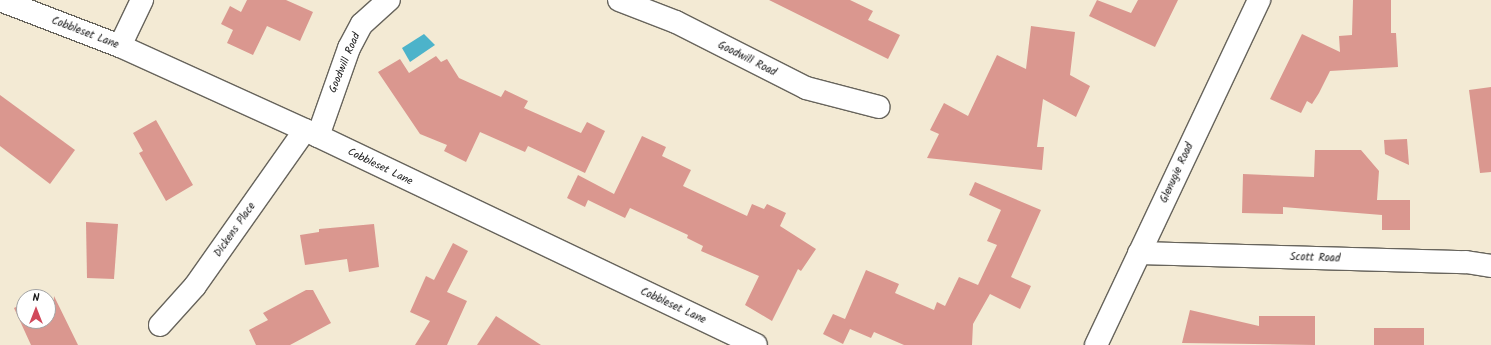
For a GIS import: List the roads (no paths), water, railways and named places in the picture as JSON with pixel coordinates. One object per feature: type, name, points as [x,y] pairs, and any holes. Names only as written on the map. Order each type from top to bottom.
[{"type":"street","name":"Cobbleset Lane","points":[[0,0],[120,46],[312,133],[756,345]]},
{"type":"street","points":[[120,46],[142,0]]},
{"type":"street","name":"Goodwill Road","points":[[312,133],[349,48],[362,24],[389,0]]},
{"type":"street","name":"Goodwill Road","points":[[619,0],[676,22],[806,88],[879,107]]},
{"type":"street","name":"Glenugie Road","points":[[1096,345],[1259,0]]},
{"type":"street","name":"Dickens Place","points":[[160,325],[195,286],[312,133]]},
{"type":"street","name":"Scott Road","points":[[1139,253],[1466,262],[1491,266]]},
{"type":"water","points":[[424,34],[435,45],[410,62],[402,48]]}]
